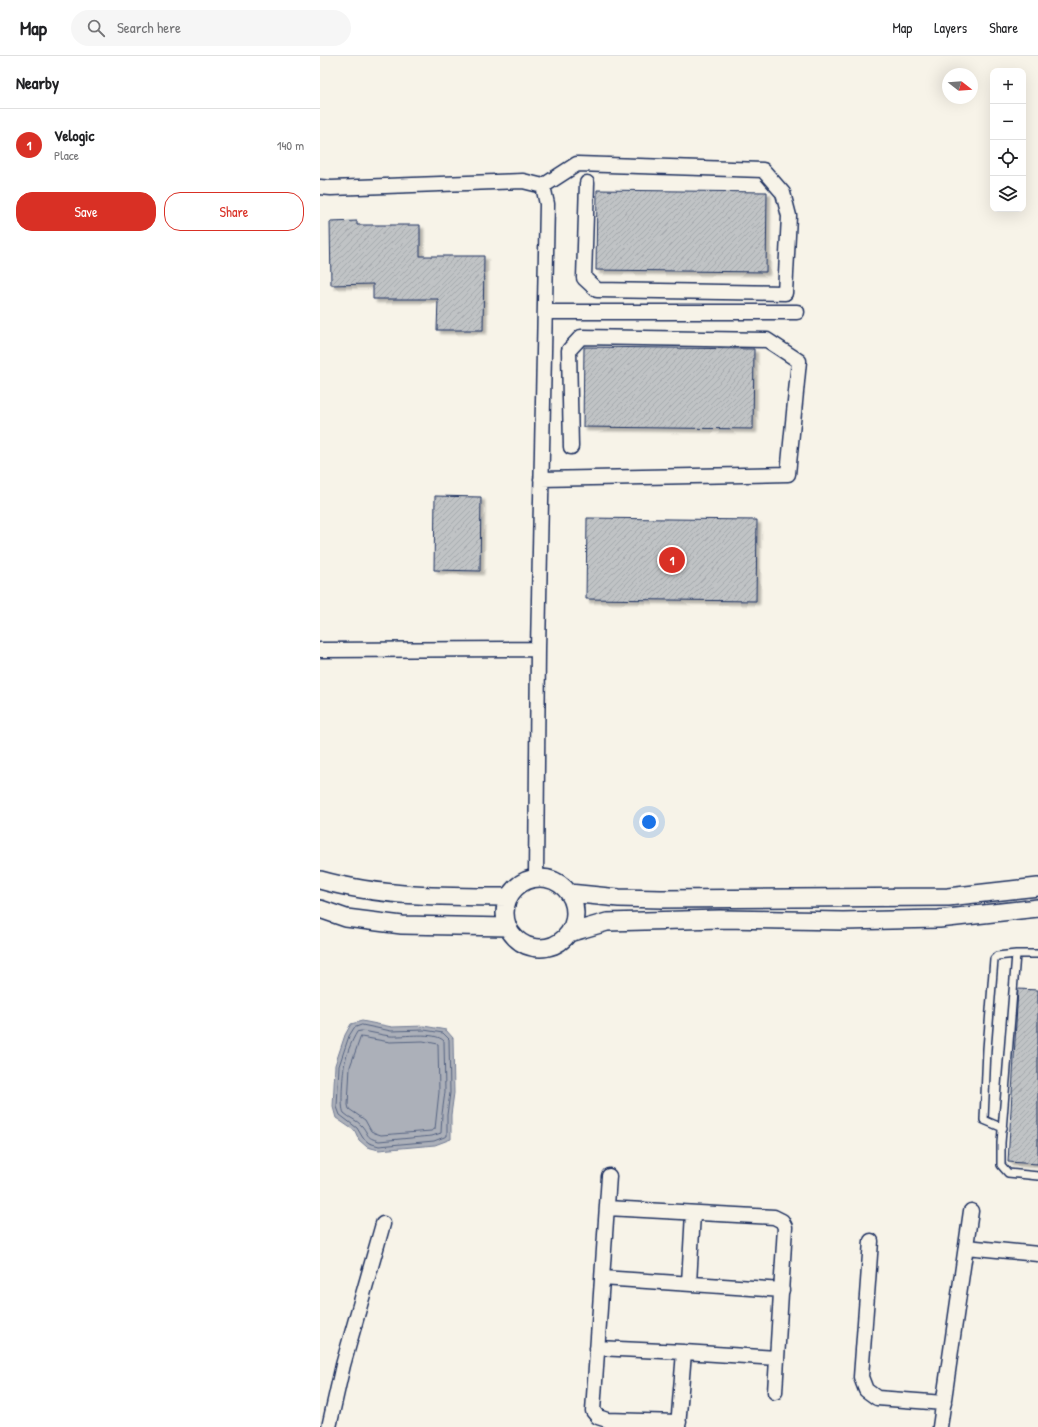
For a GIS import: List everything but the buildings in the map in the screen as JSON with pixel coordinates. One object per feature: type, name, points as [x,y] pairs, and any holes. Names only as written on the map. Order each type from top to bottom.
[{"type":"street","points":[[320,187],[331,188],[523,181],[543,186],[577,164],[763,170],[783,193],[790,216],[785,293],[597,290],[584,278],[587,183]]},
{"type":"street","points":[[536,876],[538,649],[547,204],[543,186]]},
{"type":"street","points":[[545,312],[797,312]]},
{"type":"street","points":[[541,479],[788,474],[799,361],[767,340],[581,338],[569,350],[571,447]]},
{"type":"street","points":[[320,650],[538,649]]},
{"type":"street","points":[[536,876],[552,879],[562,885],[569,893],[574,903],[575,913],[574,924],[562,941],[552,946],[542,948],[531,947],[518,940],[508,927],[505,917],[505,907],[508,897],[514,889],[520,883],[536,876]]},
{"type":"street","points":[[320,880],[341,886],[424,896],[508,897]]},
{"type":"street","points":[[569,893],[619,898],[654,899],[948,897],[1038,887]]},
{"type":"street","points":[[569,933],[607,922],[720,919],[843,921],[939,918],[1038,908]]},
{"type":"street","points":[[320,910],[346,918],[402,925],[508,927]]},
{"type":"street","points":[[609,1176],[593,1411],[598,1416],[607,1420],[678,1425],[684,1352]]},
{"type":"street","points":[[607,1208],[774,1217],[782,1221],[785,1227],[776,1392]]},
{"type":"street","points":[[940,1427],[971,1211]]},
{"type":"street","points":[[689,1283],[693,1213]]},
{"type":"street","points":[[329,1427],[343,1366],[383,1224]]},
{"type":"street","points":[[871,1241],[861,1377],[866,1390],[877,1398],[944,1403]]},
{"type":"street","points":[[966,1247],[1038,1254]]},
{"type":"street","points":[[602,1278],[782,1290]]},
{"type":"street","points":[[597,1348],[777,1358]]},
{"type":"lane","points":[[1016,954],[1002,1128],[1001,1165],[1008,1173],[1038,1176]]},
{"type":"lane","points":[[1002,1128],[984,1120],[994,960],[997,956],[1038,954]]},
{"type":"water","points":[[362,1021],[392,1027],[424,1026],[446,1030],[453,1038],[454,1093],[451,1115],[451,1139],[435,1145],[379,1150],[367,1147],[359,1140],[355,1131],[336,1118],[333,1107],[335,1065],[345,1035],[351,1024]]},
{"type":"place","name":"Velogic","points":[[672,560]]}]
